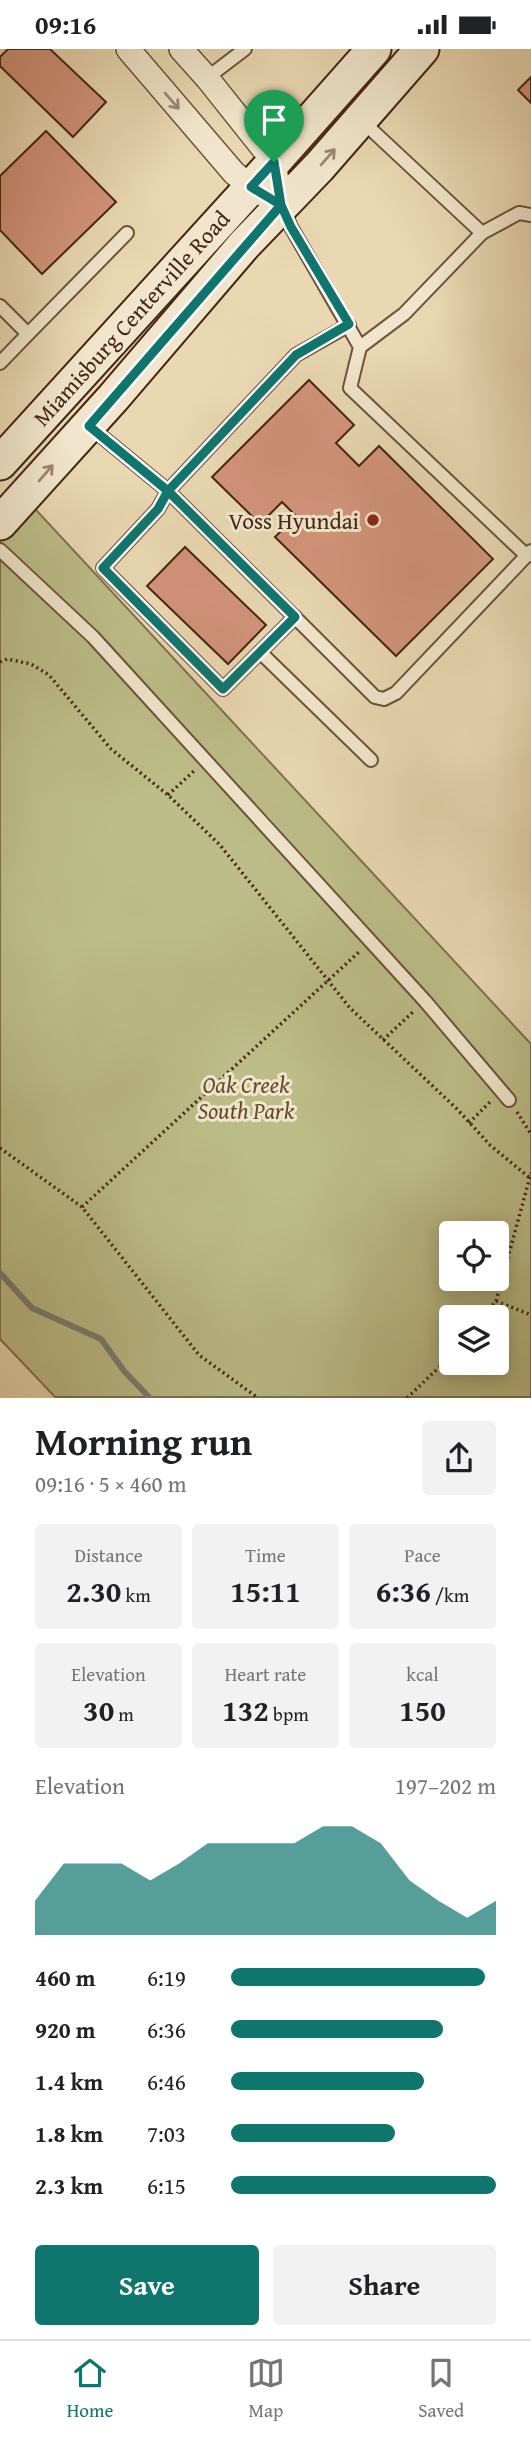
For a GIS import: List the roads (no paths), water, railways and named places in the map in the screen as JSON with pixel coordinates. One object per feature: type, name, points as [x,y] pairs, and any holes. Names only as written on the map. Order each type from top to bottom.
[{"type":"main road","name":"Miamisburg Centerville Road","points":[[0,463],[374,49]]},
{"type":"main road","name":"Miamisburg Centerville Road","points":[[0,523],[422,49]]},
{"type":"street","points":[[128,49],[234,173],[281,205]]},
{"type":"street","points":[[181,49],[274,162],[281,205]]},
{"type":"lane","points":[[207,78],[245,49]]},
{"type":"lane","points":[[361,120],[482,233]]},
{"type":"lane","points":[[89,426],[168,491],[375,697],[384,699],[396,693],[529,554],[350,388],[360,347],[281,205]]},
{"type":"lane","points":[[360,347],[404,314],[482,233],[519,213],[531,215]]},
{"type":"lane","points":[[0,363],[127,233]]},
{"type":"lane","points":[[0,306],[28,334]]},
{"type":"lane","points":[[295,617],[223,689],[103,568],[158,509],[168,491],[296,355],[349,324]]},
{"type":"lane","points":[[0,550],[93,637],[425,1001],[505,1095]]},
{"type":"lane","points":[[260,652],[371,761]]},
{"type":"waterway","points":[[0,1273],[32,1308],[101,1339],[124,1371],[150,1398]]},
{"type":"place","name":"Voss Hyundai","points":[[373,520]]},
{"type":"park label","name":"Oak Creek South Park","points":[[246,1097]]}]
